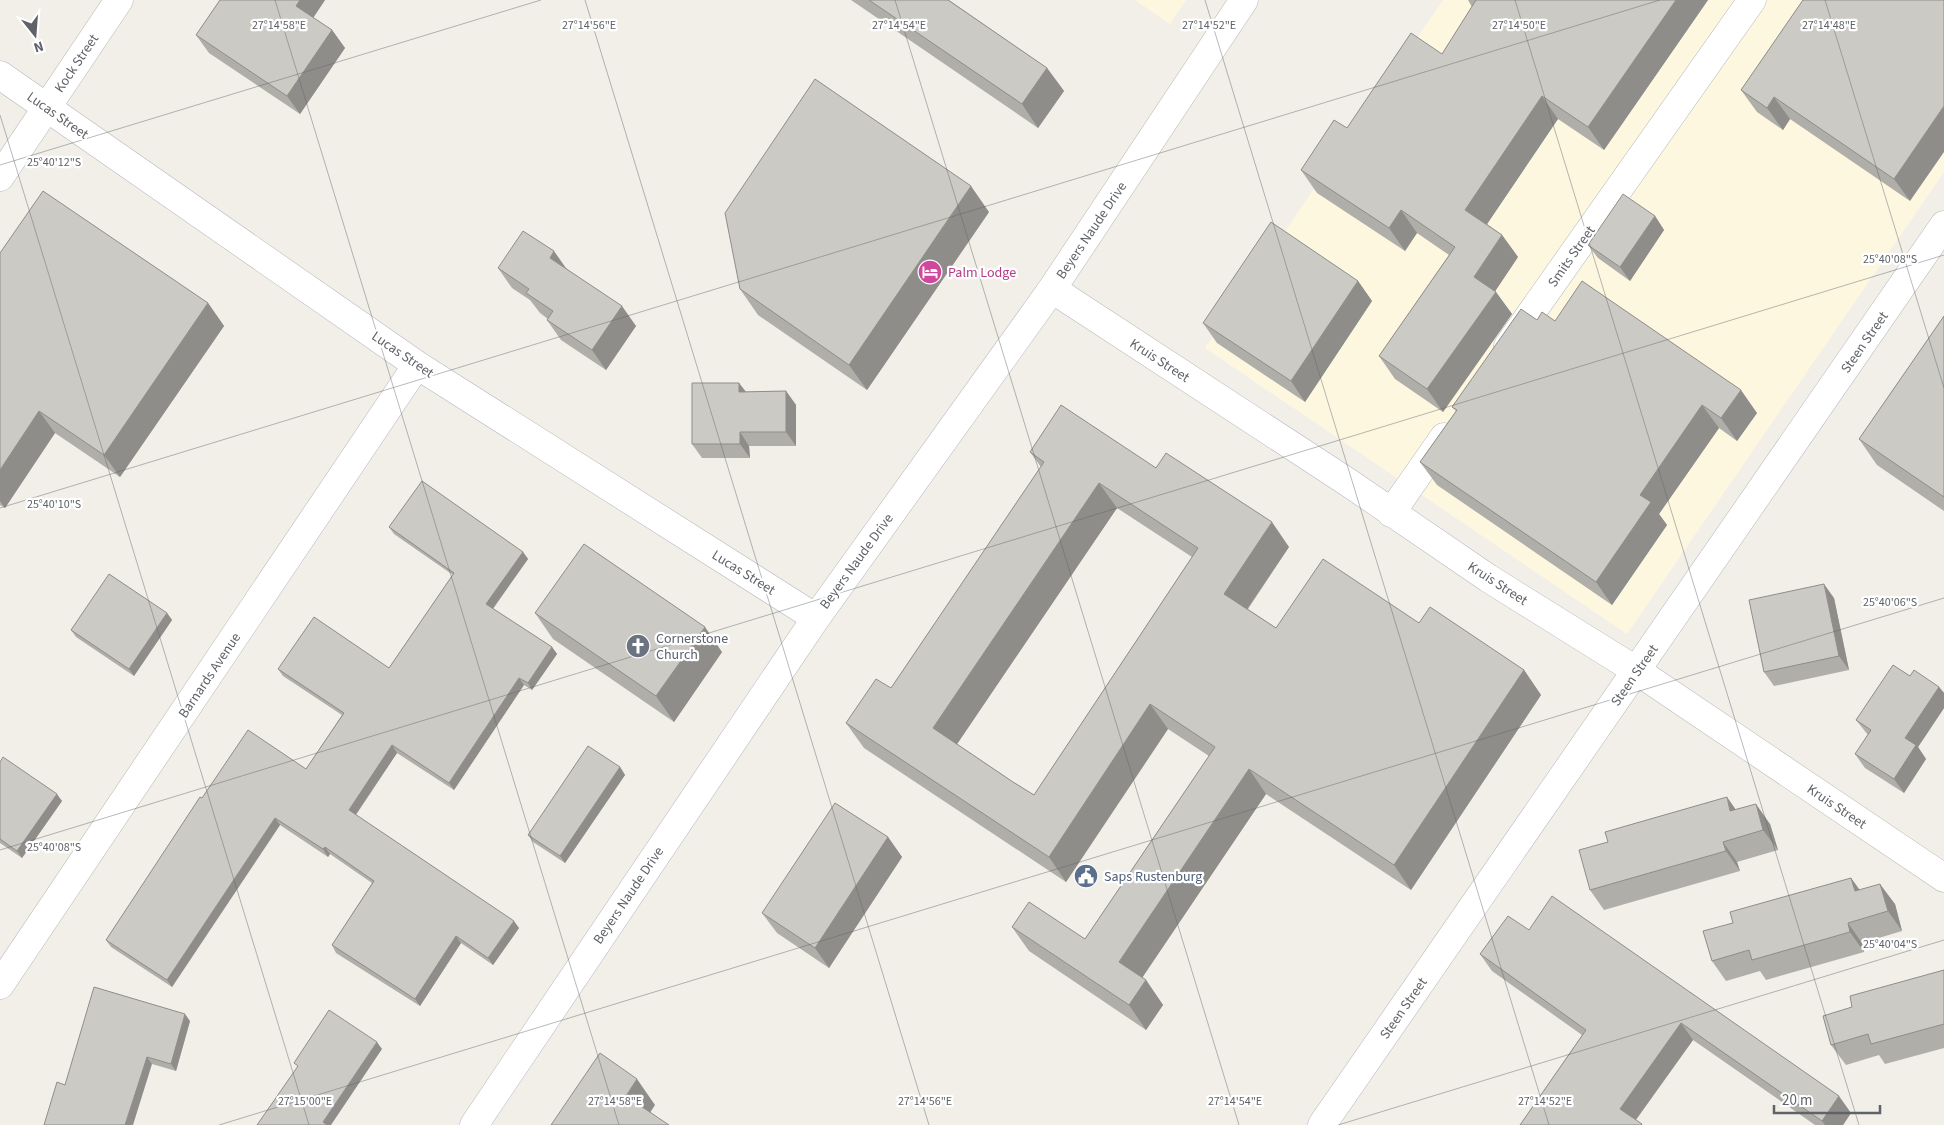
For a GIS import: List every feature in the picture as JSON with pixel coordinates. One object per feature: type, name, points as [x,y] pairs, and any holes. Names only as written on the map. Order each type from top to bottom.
[{"type":"street","name":"Kock Street","points":[[0,176],[119,0]]},
{"type":"street","name":"Beyers Naude Drive","points":[[474,1125],[816,618],[1052,289],[1244,0]]},
{"type":"street","name":"Smits Street","points":[[1494,366],[1752,0]]},
{"type":"street","name":"Lucas Street","points":[[0,75],[418,365],[816,618]]},
{"type":"street","name":"Steen Street","points":[[1322,1125],[1944,225]]},
{"type":"street","name":"Kruis Street","points":[[1052,289],[1488,578],[1637,671],[1944,878]]},
{"type":"street","name":"Barnards Avenue","points":[[0,985],[418,365]]},
{"type":"street","points":[[1391,513],[1460,415]]},
{"type":"shaded area","points":[[1135,0],[1186,0],[1170,24]]},
{"type":"shaded area","points":[[1443,0],[1944,0],[1944,172],[1627,634],[1205,348]]},
{"type":"building","points":[[220,0],[300,0],[296,6],[332,30],[287,96],[196,35]]},
{"type":"building","points":[[869,0],[948,0],[1047,68],[1022,104]]},
{"type":"building","points":[[1476,0],[1676,0],[1588,127],[1542,96],[1465,210],[1502,235],[1474,277],[1496,292],[1427,389],[1379,356],[1455,247],[1401,210],[1389,228],[1301,170],[1334,120],[1347,128],[1411,33],[1442,54]]},
{"type":"building","points":[[1803,0],[1944,0],[1944,106],[1894,179],[1774,97],[1767,108],[1741,90]]},
{"type":"building","points":[[815,79],[971,186],[849,365],[740,289],[725,213]]},
{"type":"building","points":[[43,191],[208,303],[104,455],[39,411],[0,470],[0,253]]},
{"type":"building","points":[[1623,194],[1655,216],[1620,267],[1588,245]]},
{"type":"building","points":[[1271,222],[1358,281],[1291,381],[1203,323]]},
{"type":"building","points":[[523,231],[554,251],[550,258],[622,306],[592,350],[547,320],[553,311],[526,293],[529,289],[498,268]]},
{"type":"building","points":[[1582,281],[1741,390],[1721,418],[1702,405],[1640,495],[1651,502],[1596,582],[1420,462],[1457,410],[1452,407],[1521,309],[1537,320],[1542,312],[1555,321]]},
{"type":"building","points":[[1944,316],[1944,497],[1859,439]]},
{"type":"building","points":[[692,383],[739,383],[739,392],[786,391],[786,432],[740,432],[740,444],[692,444]]},
{"type":"building","points":[[1061,405],[1156,468],[1166,453],[1272,522],[1224,594],[1276,628],[1323,559],[1419,623],[1430,607],[1524,670],[1394,865],[1249,769],[1119,962],[1146,980],[1129,1005],[1012,927],[1029,902],[1085,939],[1215,747],[1150,704],[1049,857],[846,723],[876,679],[891,688],[1044,462],[1030,452]],"holes":[[[1099,483],[1198,548],[1034,795],[933,728]]]},
{"type":"building","points":[[422,481],[523,552],[486,604],[552,647],[528,683],[519,678],[449,783],[392,745],[349,810],[514,921],[488,958],[456,936],[415,999],[332,945],[374,881],[325,847],[323,849],[275,818],[167,980],[106,940],[200,797],[202,798],[248,730],[306,769],[344,713],[278,669],[314,617],[389,668],[454,573],[389,527]]},
{"type":"building","name":"Cornerstone Church","points":[[584,544],[705,627],[656,696],[535,613]]},
{"type":"building","points":[[109,574],[167,613],[129,669],[71,630]]},
{"type":"building","points":[[1824,584],[1839,656],[1764,672],[1749,600]]},
{"type":"building","points":[[1893,665],[1910,676],[1914,670],[1939,687],[1905,738],[1916,745],[1894,779],[1855,754],[1871,730],[1856,720]]},
{"type":"building","points":[[588,746],[620,767],[560,856],[528,835]]},
{"type":"building","points":[[3,757],[57,794],[17,851],[0,839],[0,762]]},
{"type":"building","points":[[1727,797],[1730,811],[1756,804],[1763,830],[1723,842],[1726,851],[1590,890],[1579,850],[1608,842],[1605,832]]},
{"type":"building","points":[[835,803],[888,837],[815,948],[762,913]]},
{"type":"building","points":[[1851,878],[1855,891],[1880,884],[1888,911],[1848,923],[1850,932],[1752,960],[1749,950],[1712,961],[1703,931],[1733,923],[1730,912]]},
{"type":"building","points":[[1552,896],[1839,1096],[1822,1121],[1681,1023],[1620,1109],[1641,1125],[1520,1125],[1586,1030],[1480,954],[1508,916],[1529,930]]},
{"type":"building","points":[[1944,970],[1944,1024],[1871,1044],[1868,1034],[1831,1045],[1823,1016],[1852,1007],[1850,996]]},
{"type":"building","points":[[94,987],[185,1014],[171,1064],[147,1057],[125,1125],[44,1125],[57,1082],[65,1085]]},
{"type":"building","points":[[329,1010],[377,1042],[323,1122],[327,1125],[257,1125],[298,1066],[294,1063]]},
{"type":"building","points":[[600,1053],[637,1079],[626,1096],[669,1125],[551,1125]]},
{"type":"place","name":"Palm Lodge","points":[[930,272]]},
{"type":"place","name":"Cornerstone Church","points":[[638,646]]},
{"type":"place","name":"Saps Rustenburg","points":[[1086,876]]}]
